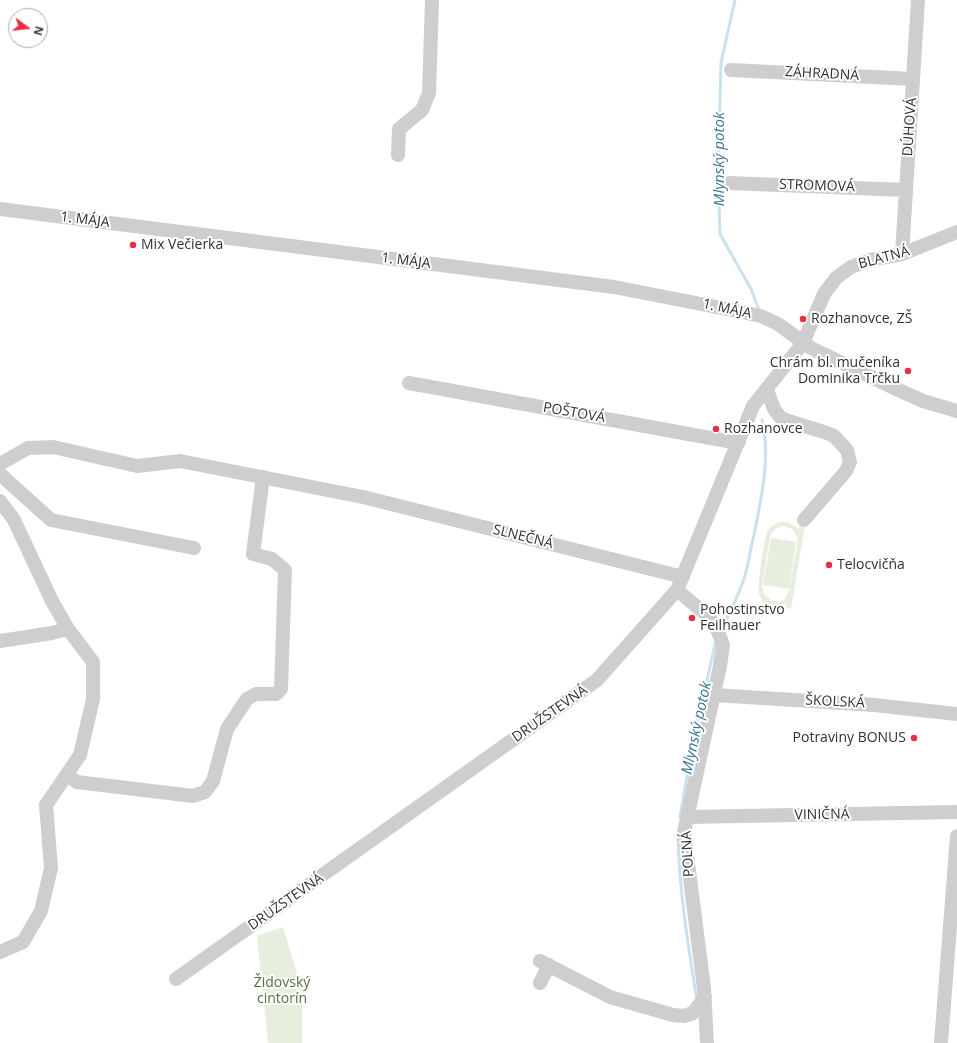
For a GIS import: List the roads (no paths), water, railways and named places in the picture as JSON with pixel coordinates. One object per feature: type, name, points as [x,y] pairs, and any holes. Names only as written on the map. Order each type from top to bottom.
[{"type":"street","points":[[398,155],[399,129],[422,110],[429,93],[432,0]]},
{"type":"street","name":"DÚHOVÁ","points":[[902,254],[918,0]]},
{"type":"street","name":"ZÁHRADNÁ","points":[[731,70],[913,79]]},
{"type":"street","name":"STROMOVÁ","points":[[729,183],[905,190]]},
{"type":"street","name":"1. MÁJA","points":[[0,209],[614,287],[716,306],[761,316],[778,324],[803,343],[894,388],[923,401],[957,411]]},
{"type":"street","name":"BLATNÁ","points":[[803,343],[824,294],[836,278],[851,267],[870,260],[902,254],[957,232]]},
{"type":"street","name":"DRUŽSTEVNÁ","points":[[176,980],[597,680],[677,590],[753,406],[803,343]]},
{"type":"street","name":"POŠTOVÁ","points":[[409,383],[739,442]]},
{"type":"street","points":[[767,390],[774,409],[781,418],[834,436],[848,450],[850,462],[846,471],[804,520]]},
{"type":"street","name":"SLNEČNÁ","points":[[0,464],[28,448],[54,447],[137,466],[180,462],[363,497],[683,577]]},
{"type":"street","points":[[0,474],[51,520],[194,548]]},
{"type":"street","points":[[67,775],[77,782],[194,796],[206,792],[213,781],[220,751],[228,729],[247,699],[256,694],[276,694],[281,689],[285,570],[272,560],[253,554],[263,477]]},
{"type":"street","points":[[0,501],[14,520],[52,600],[68,629],[93,662],[93,699],[80,755],[46,805],[51,868],[41,911],[23,942],[0,952]]},
{"type":"street","name":"POĽNÁ","points":[[677,590],[708,616],[717,629],[723,645],[714,695],[687,817],[682,833],[703,999],[707,1043]]},
{"type":"street","points":[[0,641],[68,629]]},
{"type":"street","name":"ŠKOLSKÁ","points":[[714,695],[874,705],[957,714]]},
{"type":"street","name":"VINIČNÁ","points":[[687,817],[957,812]]},
{"type":"street","points":[[941,1043],[957,836]]},
{"type":"street","points":[[540,983],[545,963],[610,997],[673,1015],[684,1016],[692,1013],[703,999]]},
{"type":"waterway","name":"Mlynský potok","points":[[735,0],[721,63],[718,175],[720,234],[751,289],[759,310]]},
{"type":"waterway","name":"Mlynský potok","points":[[722,628],[736,600],[744,579],[759,507],[764,478],[766,449],[762,420]]},
{"type":"waterway","name":"Mlynský potok","points":[[680,817],[692,747],[716,640]]},
{"type":"waterway","name":"Mlynský potok","points":[[678,835],[682,897],[697,1000]]},
{"type":"place","name":"Mix Večierka","points":[[133,245]]},
{"type":"place","name":"Rozhanovce, ZŠ","points":[[803,319]]},
{"type":"place","name":"Chrám bl. mučeníka Dominika Trčku","points":[[908,371]]},
{"type":"place","name":"Rozhanovce","points":[[716,429]]},
{"type":"place","name":"Telocvičňa","points":[[829,565]]},
{"type":"place","name":"Pohostinstvo Feilhauer","points":[[692,618]]},
{"type":"place","name":"Potraviny BONUS","points":[[914,738]]},
{"type":"park label","name":"Židovský cintorín","points":[[282,992]]}]
